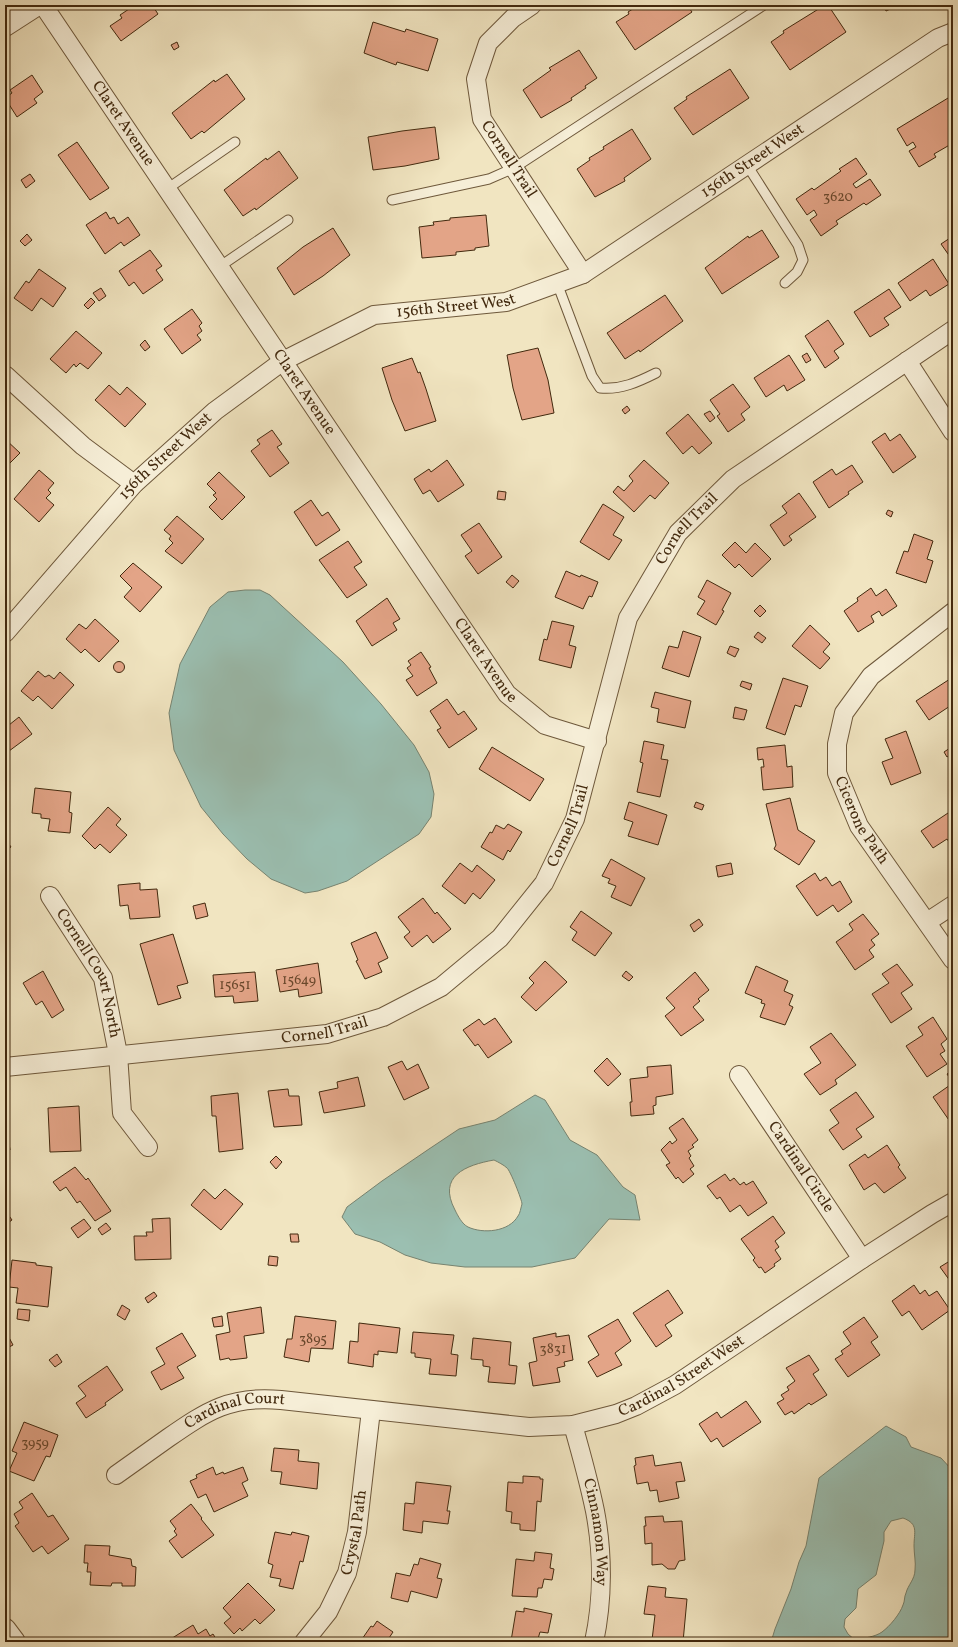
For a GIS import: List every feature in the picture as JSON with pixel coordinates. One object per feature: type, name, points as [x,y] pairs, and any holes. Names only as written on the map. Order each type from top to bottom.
[{"type":"street","points":[[5,25],[36,5]]},
{"type":"street","name":"Claret Avenue","points":[[43,5],[507,694],[545,724],[597,741]]},
{"type":"street","name":"Cornell Trail","points":[[532,5],[512,18],[488,43],[476,79],[482,119],[583,274]]},
{"type":"street","name":"156th Street West","points":[[5,633],[134,484],[214,411],[283,362],[374,315],[506,302],[583,274],[938,38],[953,32]]},
{"type":"street","name":"Cornell Trail","points":[[5,1067],[118,1054],[327,1034],[384,1017],[441,988],[500,938],[544,883],[575,819],[597,741],[628,618],[678,533],[733,479],[953,330]]},
{"type":"street","points":[[907,361],[953,432]]},
{"type":"street","points":[[5,375],[83,446],[134,484]]},
{"type":"street","name":"Cicerone Path","points":[[953,612],[871,676],[844,713],[837,744],[837,773],[859,826],[928,922],[953,960]]},
{"type":"street","name":"Cornell Court North","points":[[50,896],[103,978],[118,1054],[122,1113],[148,1148]]},
{"type":"street","points":[[928,922],[953,905]]},
{"type":"street","name":"Cardinal Circle","points":[[740,1075],[862,1259]]},
{"type":"street","name":"Cardinal Street West","points":[[370,1410],[529,1427],[574,1425],[616,1414],[656,1396],[862,1259],[953,1202]]},
{"type":"street","name":"Cardinal Court","points":[[116,1475],[201,1416],[234,1403],[269,1398],[370,1410]]},
{"type":"street","name":"Crystal Path","points":[[304,1642],[316,1629],[328,1612],[338,1593],[349,1566],[357,1532],[370,1410]]},
{"type":"street","name":"Cinnamon Way","points":[[574,1425],[595,1511],[599,1541],[600,1590],[594,1642]]},
{"type":"street","points":[[5,1630],[14,1642]]},
{"type":"lane","points":[[392,200],[489,179],[514,168],[764,5]]},
{"type":"lane","points":[[167,189],[235,142]]},
{"type":"lane","points":[[747,165],[798,245],[803,260],[797,272],[785,284]]},
{"type":"lane","points":[[219,267],[288,220]]},
{"type":"lane","points":[[557,283],[592,376],[600,388],[611,389],[632,385],[656,373]]},
{"type":"shaded area","points":[[260,590],[270,595],[343,662],[381,704],[414,745],[429,772],[434,794],[431,817],[419,834],[347,881],[318,891],[305,893],[271,879],[247,859],[223,834],[201,807],[174,750],[169,713],[180,664],[210,607],[228,592]]},
{"type":"shaded area","points":[[535,1095],[545,1100],[570,1140],[597,1155],[623,1187],[635,1195],[640,1220],[609,1219],[575,1258],[532,1267],[465,1267],[431,1263],[405,1255],[380,1242],[355,1234],[342,1217],[347,1207],[382,1181],[459,1129],[495,1120]],"holes":[[[494,1160],[509,1170],[522,1204],[519,1214],[514,1221],[495,1230],[488,1231],[468,1227],[459,1217],[450,1198],[452,1181],[457,1174],[465,1169]]]},
{"type":"shaded area","points":[[886,1426],[906,1437],[911,1447],[941,1458],[953,1471],[953,1642],[771,1642],[806,1546],[819,1478]],"holes":[[[903,1518],[908,1520],[914,1526],[915,1533],[915,1573],[907,1590],[904,1604],[894,1620],[882,1632],[873,1636],[855,1640],[848,1634],[844,1627],[845,1619],[856,1608],[858,1589],[876,1575],[884,1541],[884,1532],[891,1521]]]},
{"type":"building","points":[[135,5],[152,5],[158,14],[121,41],[110,26],[122,18],[120,15]]},
{"type":"building","points":[[639,5],[687,5],[692,12],[635,50],[616,22],[629,14],[628,12]]},
{"type":"building","points":[[825,5],[828,5],[846,32],[790,70],[771,42],[784,33],[783,31]]},
{"type":"building","points":[[883,5],[899,5],[886,11]]},
{"type":"building","points":[[373,22],[405,32],[406,29],[438,39],[428,71],[397,62],[396,65],[364,53]]},
{"type":"building","points":[[177,42],[179,47],[174,50],[171,45]]},
{"type":"building","points":[[579,50],[597,78],[585,86],[586,88],[571,98],[572,100],[541,118],[523,90],[551,70],[549,68]]},
{"type":"building","points":[[730,69],[749,98],[693,135],[674,108],[687,99],[686,97]]},
{"type":"building","points":[[227,74],[245,99],[204,133],[202,131],[191,139],[172,113],[214,80],[215,82]]},
{"type":"building","points":[[32,75],[43,92],[34,99],[37,103],[17,117],[5,98],[12,93],[10,90]]},
{"type":"building","points":[[953,95],[953,143],[934,154],[936,157],[919,167],[909,151],[916,147],[913,142],[907,146],[897,129]]},
{"type":"building","points":[[435,127],[439,159],[405,166],[373,170],[368,137]]},
{"type":"building","points":[[632,129],[651,159],[624,178],[625,181],[595,197],[577,169],[590,160],[589,158],[604,149],[603,147]]},
{"type":"building","points":[[77,142],[109,188],[90,200],[58,155]]},
{"type":"building","points":[[279,151],[298,178],[256,210],[255,208],[243,216],[224,190],[266,158],[267,160]]},
{"type":"building","points":[[856,158],[867,174],[853,184],[856,188],[870,179],[881,195],[866,205],[864,203],[836,221],[838,224],[821,236],[810,220],[817,215],[814,210],[807,215],[796,199],[812,188],[814,190],[841,171],[839,169]]},
{"type":"building","points":[[30,174],[35,181],[26,188],[21,180]]},
{"type":"building","points":[[106,212],[110,219],[114,217],[118,224],[128,217],[140,235],[124,246],[121,242],[105,254],[86,225]]},
{"type":"building","points":[[486,215],[489,246],[475,248],[475,250],[456,252],[456,255],[422,258],[419,227],[434,225],[433,222],[450,220],[450,218]]},
{"type":"building","points":[[333,228],[350,255],[323,276],[294,295],[277,268],[303,247]]},
{"type":"building","points":[[762,230],[779,257],[722,294],[705,268],[748,236],[749,238]]},
{"type":"building","points":[[27,234],[32,240],[25,246],[20,241]]},
{"type":"building","points":[[953,236],[953,261],[941,244]]},
{"type":"building","points":[[150,250],[162,266],[156,270],[163,280],[143,294],[134,282],[129,286],[119,271]]},
{"type":"building","points":[[933,259],[949,284],[930,296],[926,290],[910,301],[898,283]]},
{"type":"building","points":[[39,269],[66,288],[53,307],[41,298],[32,311],[14,298],[26,281],[29,283]]},
{"type":"building","points":[[101,288],[106,296],[99,301],[93,293]]},
{"type":"building","points":[[889,289],[901,307],[884,318],[889,325],[870,337],[854,312]]},
{"type":"building","points":[[665,295],[683,321],[640,352],[639,350],[625,359],[607,333]]},
{"type":"building","points":[[91,298],[95,302],[88,309],[84,305]]},
{"type":"building","points":[[192,309],[202,323],[199,326],[202,331],[197,335],[201,340],[182,354],[164,329]]},
{"type":"building","points":[[828,320],[844,344],[834,351],[839,358],[825,368],[805,336]]},
{"type":"building","points":[[76,331],[102,353],[88,369],[80,363],[76,367],[74,364],[66,373],[50,359]]},
{"type":"building","points":[[145,340],[150,347],[145,351],[140,345]]},
{"type":"building","points":[[538,348],[548,380],[554,413],[522,420],[513,388],[507,355]]},
{"type":"building","points":[[807,353],[811,360],[806,363],[802,356]]},
{"type":"building","points":[[789,355],[805,380],[787,391],[784,385],[766,397],[754,378]]},
{"type":"building","points":[[412,358],[418,373],[420,372],[436,421],[405,431],[392,400],[382,368]]},
{"type":"building","points":[[733,384],[750,407],[741,414],[745,420],[728,432],[717,416],[720,414],[710,400]]},
{"type":"building","points":[[109,385],[120,395],[127,387],[146,404],[125,427],[95,400]]},
{"type":"building","points":[[627,406],[630,410],[625,414],[622,410]]},
{"type":"building","points":[[710,411],[715,418],[710,422],[704,414]]},
{"type":"building","points":[[688,414],[712,443],[699,454],[692,446],[683,454],[666,433]]},
{"type":"building","points":[[272,430],[282,444],[277,447],[289,463],[270,477],[251,451],[260,444],[257,440]]},
{"type":"building","points":[[885,433],[890,441],[900,434],[916,457],[893,473],[872,442]]},
{"type":"building","points":[[5,439],[20,453],[5,468]]},
{"type":"building","points":[[447,460],[464,485],[438,502],[430,490],[423,494],[414,479],[429,469],[431,472]]},
{"type":"building","points":[[644,460],[669,483],[655,499],[650,495],[634,512],[613,492],[618,486],[624,491],[633,481],[629,476]]},
{"type":"building","points":[[852,465],[863,482],[829,508],[813,482],[832,469],[836,475]]},
{"type":"building","points":[[39,470],[54,483],[48,490],[51,493],[46,498],[54,505],[39,522],[14,499]]},
{"type":"building","points":[[219,472],[245,497],[222,520],[209,507],[217,499],[213,495],[216,493],[207,484]]},
{"type":"building","points":[[498,491],[506,492],[505,500],[497,499]]},
{"type":"building","points":[[799,493],[816,517],[789,536],[792,540],[784,546],[770,525],[787,513],[782,506]]},
{"type":"building","points":[[311,500],[322,516],[328,512],[340,530],[316,546],[294,512]]},
{"type":"building","points":[[603,504],[624,517],[613,535],[622,540],[609,560],[580,542]]},
{"type":"building","points":[[888,510],[893,512],[891,517],[886,514]]},
{"type":"building","points":[[177,516],[204,539],[182,564],[165,551],[173,543],[169,539],[171,536],[164,530]]},
{"type":"building","points":[[479,523],[502,557],[478,574],[465,556],[472,551],[461,535]]},
{"type":"building","points":[[914,534],[933,541],[927,559],[933,561],[926,583],[896,573],[904,551],[908,552]]},
{"type":"building","points":[[348,541],[362,562],[354,567],[367,585],[347,598],[319,560]]},
{"type":"building","points":[[735,542],[746,553],[755,543],[771,559],[752,577],[739,564],[735,568],[722,555]]},
{"type":"building","points":[[133,563],[162,587],[140,612],[124,597],[132,588],[120,576]]},
{"type":"building","points":[[566,571],[598,582],[592,597],[589,596],[583,609],[555,597]]},
{"type":"building","points":[[512,575],[519,581],[513,588],[506,582]]},
{"type":"building","points":[[707,580],[731,593],[722,610],[724,611],[716,625],[697,614],[705,601],[698,597]]},
{"type":"building","points":[[871,588],[876,596],[886,589],[897,606],[882,616],[879,611],[871,616],[874,622],[858,632],[844,611],[858,601],[857,598]]},
{"type":"building","points":[[387,598],[400,619],[393,623],[397,630],[372,646],[356,621]]},
{"type":"building","points":[[760,605],[766,611],[760,617],[754,611]]},
{"type":"building","points":[[95,619],[119,641],[99,662],[85,649],[81,653],[66,639],[79,624],[86,629]]},
{"type":"building","points":[[552,621],[574,626],[569,645],[576,647],[571,668],[539,660],[544,639],[547,640]]},
{"type":"building","points":[[810,625],[830,644],[823,652],[830,658],[820,669],[792,646]]},
{"type":"building","points":[[683,631],[701,637],[689,677],[662,668],[669,646],[678,648]]},
{"type":"building","points":[[758,632],[766,638],[762,643],[754,637]]},
{"type":"building","points":[[730,646],[739,649],[735,657],[727,653]]},
{"type":"building","points":[[421,652],[431,667],[429,668],[437,683],[417,696],[406,680],[413,676],[407,668],[411,665],[408,661]]},
{"type":"building","points":[[119,661],[123,663],[125,667],[123,671],[119,673],[115,671],[113,667],[115,663]]},
{"type":"building","points":[[38,671],[45,677],[49,675],[54,679],[60,672],[74,685],[52,709],[38,696],[33,701],[21,691]]},
{"type":"building","points":[[953,677],[953,704],[929,720],[916,701]]},
{"type":"building","points":[[783,678],[808,686],[801,707],[795,705],[785,735],[766,728]]},
{"type":"building","points":[[742,681],[752,684],[750,690],[740,686]]},
{"type":"building","points":[[655,692],[691,701],[685,728],[657,722],[659,709],[651,707]]},
{"type":"building","points":[[447,699],[458,715],[464,711],[477,729],[449,748],[437,730],[441,728],[430,711]]},
{"type":"building","points":[[735,707],[747,710],[744,720],[733,718]]},
{"type":"building","points":[[19,717],[32,734],[5,754],[5,724],[7,722],[9,725]]},
{"type":"building","points":[[906,731],[921,773],[891,785],[882,762],[893,758],[885,739]]},
{"type":"building","points":[[644,741],[664,745],[661,759],[668,760],[660,797],[637,792],[643,763],[640,762]]},
{"type":"building","points":[[785,745],[787,767],[792,766],[793,787],[763,790],[761,767],[764,767],[763,759],[758,760],[757,748]]},
{"type":"building","points":[[492,747],[544,779],[530,801],[479,769]]},
{"type":"building","points":[[950,748],[953,753],[947,757],[944,752]]},
{"type":"building","points":[[35,788],[71,792],[69,812],[72,813],[70,833],[48,831],[50,819],[41,818],[41,814],[32,813]]},
{"type":"building","points":[[790,798],[798,830],[815,841],[799,865],[774,849],[776,845],[766,804]]},
{"type":"building","points":[[629,802],[667,815],[658,845],[628,836],[633,822],[624,819]]},
{"type":"building","points":[[696,802],[704,805],[702,810],[694,807]]},
{"type":"building","points":[[108,807],[121,819],[116,825],[127,835],[110,853],[100,844],[95,849],[82,836]]},
{"type":"building","points":[[948,813],[953,820],[953,848],[947,839],[933,848],[921,831]]},
{"type":"building","points":[[508,824],[522,832],[510,852],[508,850],[503,860],[481,847],[490,832],[492,833],[496,825],[504,829]]},
{"type":"building","points":[[5,838],[11,847],[5,851]]},
{"type":"building","points":[[611,859],[645,878],[631,906],[611,897],[616,886],[608,883],[610,879],[602,876]]},
{"type":"building","points":[[460,863],[472,872],[477,865],[495,880],[480,899],[473,893],[465,904],[442,886]]},
{"type":"building","points":[[731,863],[733,874],[718,877],[716,866]]},
{"type":"building","points":[[815,873],[820,881],[826,877],[832,886],[840,881],[852,902],[838,912],[833,905],[817,916],[796,886]]},
{"type":"building","points":[[140,883],[140,890],[157,889],[160,917],[130,919],[128,905],[120,906],[118,885]]},
{"type":"building","points":[[423,898],[435,914],[437,912],[451,929],[433,943],[427,935],[412,947],[404,937],[410,932],[398,917]]},
{"type":"building","points":[[205,903],[208,916],[196,919],[193,906]]},
{"type":"building","points":[[581,911],[612,933],[595,956],[572,940],[577,932],[570,927]]},
{"type":"building","points":[[863,914],[879,934],[871,940],[875,945],[869,950],[874,957],[855,970],[836,942],[853,930],[849,924]]},
{"type":"building","points":[[699,919],[703,925],[694,932],[690,925]]},
{"type":"building","points":[[376,932],[388,958],[378,963],[382,972],[365,979],[356,961],[358,960],[351,943]]},
{"type":"building","points":[[173,934],[188,983],[177,986],[181,998],[158,1005],[140,944]]},
{"type":"building","points":[[545,961],[567,982],[536,1011],[521,997],[534,983],[529,978]]},
{"type":"building","points":[[318,963],[322,993],[299,997],[298,989],[280,992],[276,970]]},
{"type":"building","points":[[897,964],[913,985],[901,993],[912,1009],[891,1023],[872,994],[889,983],[882,974]]},
{"type":"building","points":[[756,966],[788,981],[784,991],[793,995],[789,1005],[793,1007],[785,1025],[760,1017],[765,1004],[761,1003],[762,1000],[745,993]]},
{"type":"building","points":[[43,971],[64,1010],[52,1018],[42,1001],[36,1005],[23,983]]},
{"type":"building","points":[[626,971],[633,977],[629,981],[622,976]]},
{"type":"building","points":[[255,972],[258,1001],[234,1003],[233,996],[215,997],[213,975]]},
{"type":"building","points":[[695,972],[709,990],[698,999],[700,1001],[693,1007],[704,1020],[681,1036],[665,1016],[675,1008],[666,998]]},
{"type":"building","points":[[933,1017],[947,1039],[941,1044],[945,1051],[940,1054],[947,1064],[927,1077],[906,1046],[923,1035],[918,1027]]},
{"type":"building","points":[[495,1018],[512,1042],[488,1058],[478,1044],[475,1046],[463,1030],[479,1019],[484,1025]]},
{"type":"building","points":[[831,1033],[856,1065],[835,1080],[837,1084],[820,1095],[804,1074],[821,1063],[810,1047]]},
{"type":"building","points":[[607,1058],[621,1074],[608,1086],[594,1071]]},
{"type":"building","points":[[402,1061],[407,1070],[418,1064],[429,1088],[404,1100],[388,1067]]},
{"type":"building","points":[[671,1065],[673,1094],[656,1097],[656,1105],[653,1106],[654,1114],[631,1116],[630,1102],[632,1102],[630,1079],[648,1077],[647,1067]]},
{"type":"building","points":[[953,1070],[953,1083],[947,1074]]},
{"type":"building","points":[[358,1077],[365,1106],[324,1113],[319,1092],[338,1088],[337,1082]]},
{"type":"building","points":[[953,1083],[953,1126],[933,1097]]},
{"type":"building","points":[[288,1089],[289,1096],[299,1096],[302,1125],[274,1127],[268,1091]]},
{"type":"building","points":[[856,1092],[874,1117],[856,1129],[862,1137],[843,1150],[829,1130],[839,1123],[830,1110]]},
{"type":"building","points":[[238,1093],[243,1149],[219,1152],[216,1116],[212,1116],[211,1096]]},
{"type":"building","points":[[79,1106],[81,1151],[50,1152],[48,1108]]},
{"type":"building","points":[[683,1118],[698,1140],[692,1145],[694,1147],[688,1151],[691,1156],[689,1158],[694,1166],[690,1169],[694,1174],[683,1183],[678,1177],[676,1179],[666,1165],[670,1163],[661,1150],[670,1141],[672,1144],[677,1140],[669,1128]]},
{"type":"building","points":[[5,1129],[7,1129],[10,1150],[5,1151]]},
{"type":"building","points":[[887,1145],[900,1165],[898,1167],[906,1178],[884,1193],[875,1183],[864,1190],[849,1165],[865,1154],[868,1158]]},
{"type":"building","points":[[276,1156],[282,1162],[276,1169],[270,1162]]},
{"type":"building","points":[[75,1167],[86,1180],[88,1178],[111,1211],[95,1221],[80,1201],[77,1203],[66,1187],[60,1191],[53,1182]]},
{"type":"building","points":[[725,1174],[730,1181],[734,1178],[740,1185],[744,1182],[746,1185],[753,1181],[767,1203],[748,1216],[740,1205],[730,1212],[720,1197],[717,1199],[707,1186]]},
{"type":"building","points":[[204,1189],[215,1199],[225,1189],[243,1204],[221,1230],[191,1205]]},
{"type":"building","points":[[5,1210],[12,1220],[5,1225]]},
{"type":"building","points":[[773,1216],[785,1233],[775,1241],[779,1247],[775,1250],[781,1259],[774,1264],[775,1266],[765,1273],[753,1260],[755,1258],[741,1239]]},
{"type":"building","points":[[170,1218],[171,1259],[135,1260],[134,1236],[147,1236],[146,1232],[153,1232],[152,1219]]},
{"type":"building","points":[[84,1219],[91,1228],[78,1238],[71,1228]]},
{"type":"building","points":[[106,1223],[111,1229],[102,1235],[98,1229]]},
{"type":"building","points":[[290,1234],[298,1234],[299,1242],[291,1242]]},
{"type":"building","points":[[269,1256],[278,1257],[277,1266],[268,1265]]},
{"type":"building","points":[[953,1259],[953,1285],[940,1267]]},
{"type":"building","points":[[12,1260],[52,1267],[48,1307],[16,1303],[18,1288],[9,1287]]},
{"type":"building","points":[[914,1285],[920,1294],[925,1290],[929,1296],[937,1291],[950,1310],[922,1330],[909,1311],[902,1316],[892,1301]]},
{"type":"building","points":[[668,1290],[683,1313],[665,1325],[672,1336],[656,1347],[633,1313]]},
{"type":"building","points":[[154,1292],[157,1296],[148,1303],[145,1298]]},
{"type":"building","points":[[122,1305],[130,1310],[125,1320],[117,1315]]},
{"type":"building","points":[[261,1307],[264,1333],[244,1336],[247,1358],[230,1360],[229,1358],[220,1360],[216,1335],[230,1332],[227,1313]]},
{"type":"building","points":[[18,1309],[30,1310],[29,1321],[17,1319]]},
{"type":"building","points":[[222,1316],[223,1326],[214,1327],[212,1318]]},
{"type":"building","points":[[295,1316],[336,1321],[333,1349],[311,1348],[309,1362],[284,1357],[287,1339],[292,1339]]},
{"type":"building","points":[[864,1317],[878,1337],[871,1342],[880,1355],[848,1377],[835,1359],[843,1354],[841,1351],[851,1344],[843,1332]]},
{"type":"building","points":[[618,1319],[631,1341],[615,1353],[622,1365],[597,1377],[588,1362],[599,1355],[588,1336]]},
{"type":"building","points":[[359,1323],[400,1328],[397,1353],[378,1351],[378,1355],[374,1354],[373,1367],[348,1363],[350,1341],[358,1342]]},
{"type":"building","points":[[5,1330],[13,1345],[5,1349]]},
{"type":"building","points":[[413,1332],[454,1335],[451,1354],[458,1355],[456,1376],[429,1374],[431,1359],[415,1357],[415,1353],[411,1353]]},
{"type":"building","points":[[182,1333],[196,1356],[177,1367],[184,1378],[161,1390],[151,1372],[165,1364],[156,1348]]},
{"type":"building","points":[[556,1333],[556,1337],[569,1335],[573,1360],[564,1362],[565,1366],[557,1368],[560,1382],[533,1386],[529,1363],[537,1361],[533,1338]]},
{"type":"building","points":[[473,1338],[511,1342],[509,1365],[517,1366],[515,1384],[488,1382],[490,1367],[483,1366],[483,1360],[471,1359]]},
{"type":"building","points":[[57,1354],[62,1362],[55,1367],[49,1360]]},
{"type":"building","points":[[809,1355],[819,1370],[813,1374],[827,1395],[811,1405],[809,1403],[794,1414],[792,1411],[785,1415],[777,1403],[784,1399],[781,1395],[789,1390],[787,1387],[795,1381],[786,1368]]},
{"type":"building","points":[[107,1366],[123,1390],[105,1403],[106,1405],[86,1418],[76,1403],[86,1396],[78,1386]]},
{"type":"building","points":[[746,1401],[761,1422],[723,1447],[717,1438],[711,1442],[699,1424],[717,1412],[721,1418]]},
{"type":"building","points":[[24,1422],[58,1435],[50,1457],[46,1456],[34,1481],[9,1471],[17,1453],[12,1451]]},
{"type":"building","points":[[274,1448],[299,1450],[298,1461],[319,1463],[317,1489],[280,1484],[282,1472],[271,1471]]},
{"type":"building","points":[[653,1455],[655,1466],[681,1462],[685,1481],[676,1482],[679,1498],[659,1502],[657,1490],[650,1491],[648,1482],[637,1484],[634,1466],[636,1465],[635,1458]]},
{"type":"building","points":[[213,1467],[216,1475],[223,1472],[224,1474],[243,1467],[248,1480],[242,1483],[248,1496],[214,1512],[206,1494],[198,1498],[190,1481],[197,1478],[196,1475]]},
{"type":"building","points":[[523,1476],[540,1477],[540,1479],[543,1479],[541,1502],[537,1501],[535,1531],[520,1530],[520,1524],[511,1523],[512,1512],[506,1511],[508,1482],[523,1483]]},
{"type":"building","points":[[416,1482],[451,1486],[447,1511],[450,1511],[448,1524],[423,1521],[422,1533],[403,1530],[405,1503],[414,1504]]},
{"type":"building","points":[[32,1493],[48,1517],[53,1515],[69,1539],[48,1554],[42,1546],[33,1552],[15,1526],[19,1523],[14,1514],[23,1508],[19,1502]]},
{"type":"building","points":[[191,1504],[214,1535],[182,1558],[169,1541],[177,1535],[174,1531],[176,1529],[170,1521]]},
{"type":"building","points":[[663,1516],[664,1522],[682,1521],[685,1560],[679,1561],[675,1569],[668,1569],[662,1564],[652,1565],[652,1543],[645,1544],[645,1517]]},
{"type":"building","points":[[275,1532],[291,1535],[292,1532],[309,1536],[303,1562],[300,1561],[293,1589],[279,1586],[281,1579],[270,1577],[273,1565],[268,1563]]},
{"type":"building","points":[[85,1545],[110,1546],[109,1555],[131,1559],[132,1566],[136,1567],[135,1586],[122,1586],[122,1583],[112,1583],[111,1586],[90,1585],[91,1572],[87,1572],[88,1563],[84,1563]]},
{"type":"building","points":[[535,1552],[552,1554],[550,1568],[554,1569],[552,1580],[544,1579],[542,1588],[538,1588],[537,1597],[512,1596],[516,1559],[534,1561]]},
{"type":"building","points":[[420,1558],[441,1564],[437,1578],[442,1579],[437,1598],[411,1591],[408,1602],[391,1598],[396,1573],[410,1576],[414,1564],[418,1565]]},
{"type":"building","points":[[248,1583],[275,1610],[260,1624],[255,1619],[242,1631],[240,1628],[234,1634],[224,1623],[231,1617],[223,1608]]},
{"type":"building","points":[[648,1586],[666,1588],[665,1597],[687,1599],[683,1642],[652,1640],[655,1615],[644,1614]]},
{"type":"building","points":[[524,1608],[552,1614],[548,1633],[540,1632],[537,1642],[511,1641],[516,1611],[524,1612]]},
{"type":"building","points":[[377,1621],[393,1632],[389,1638],[395,1642],[360,1642],[371,1626],[373,1627]]},
{"type":"building","points":[[193,1625],[198,1634],[206,1629],[210,1636],[213,1634],[218,1642],[166,1642]]}]
